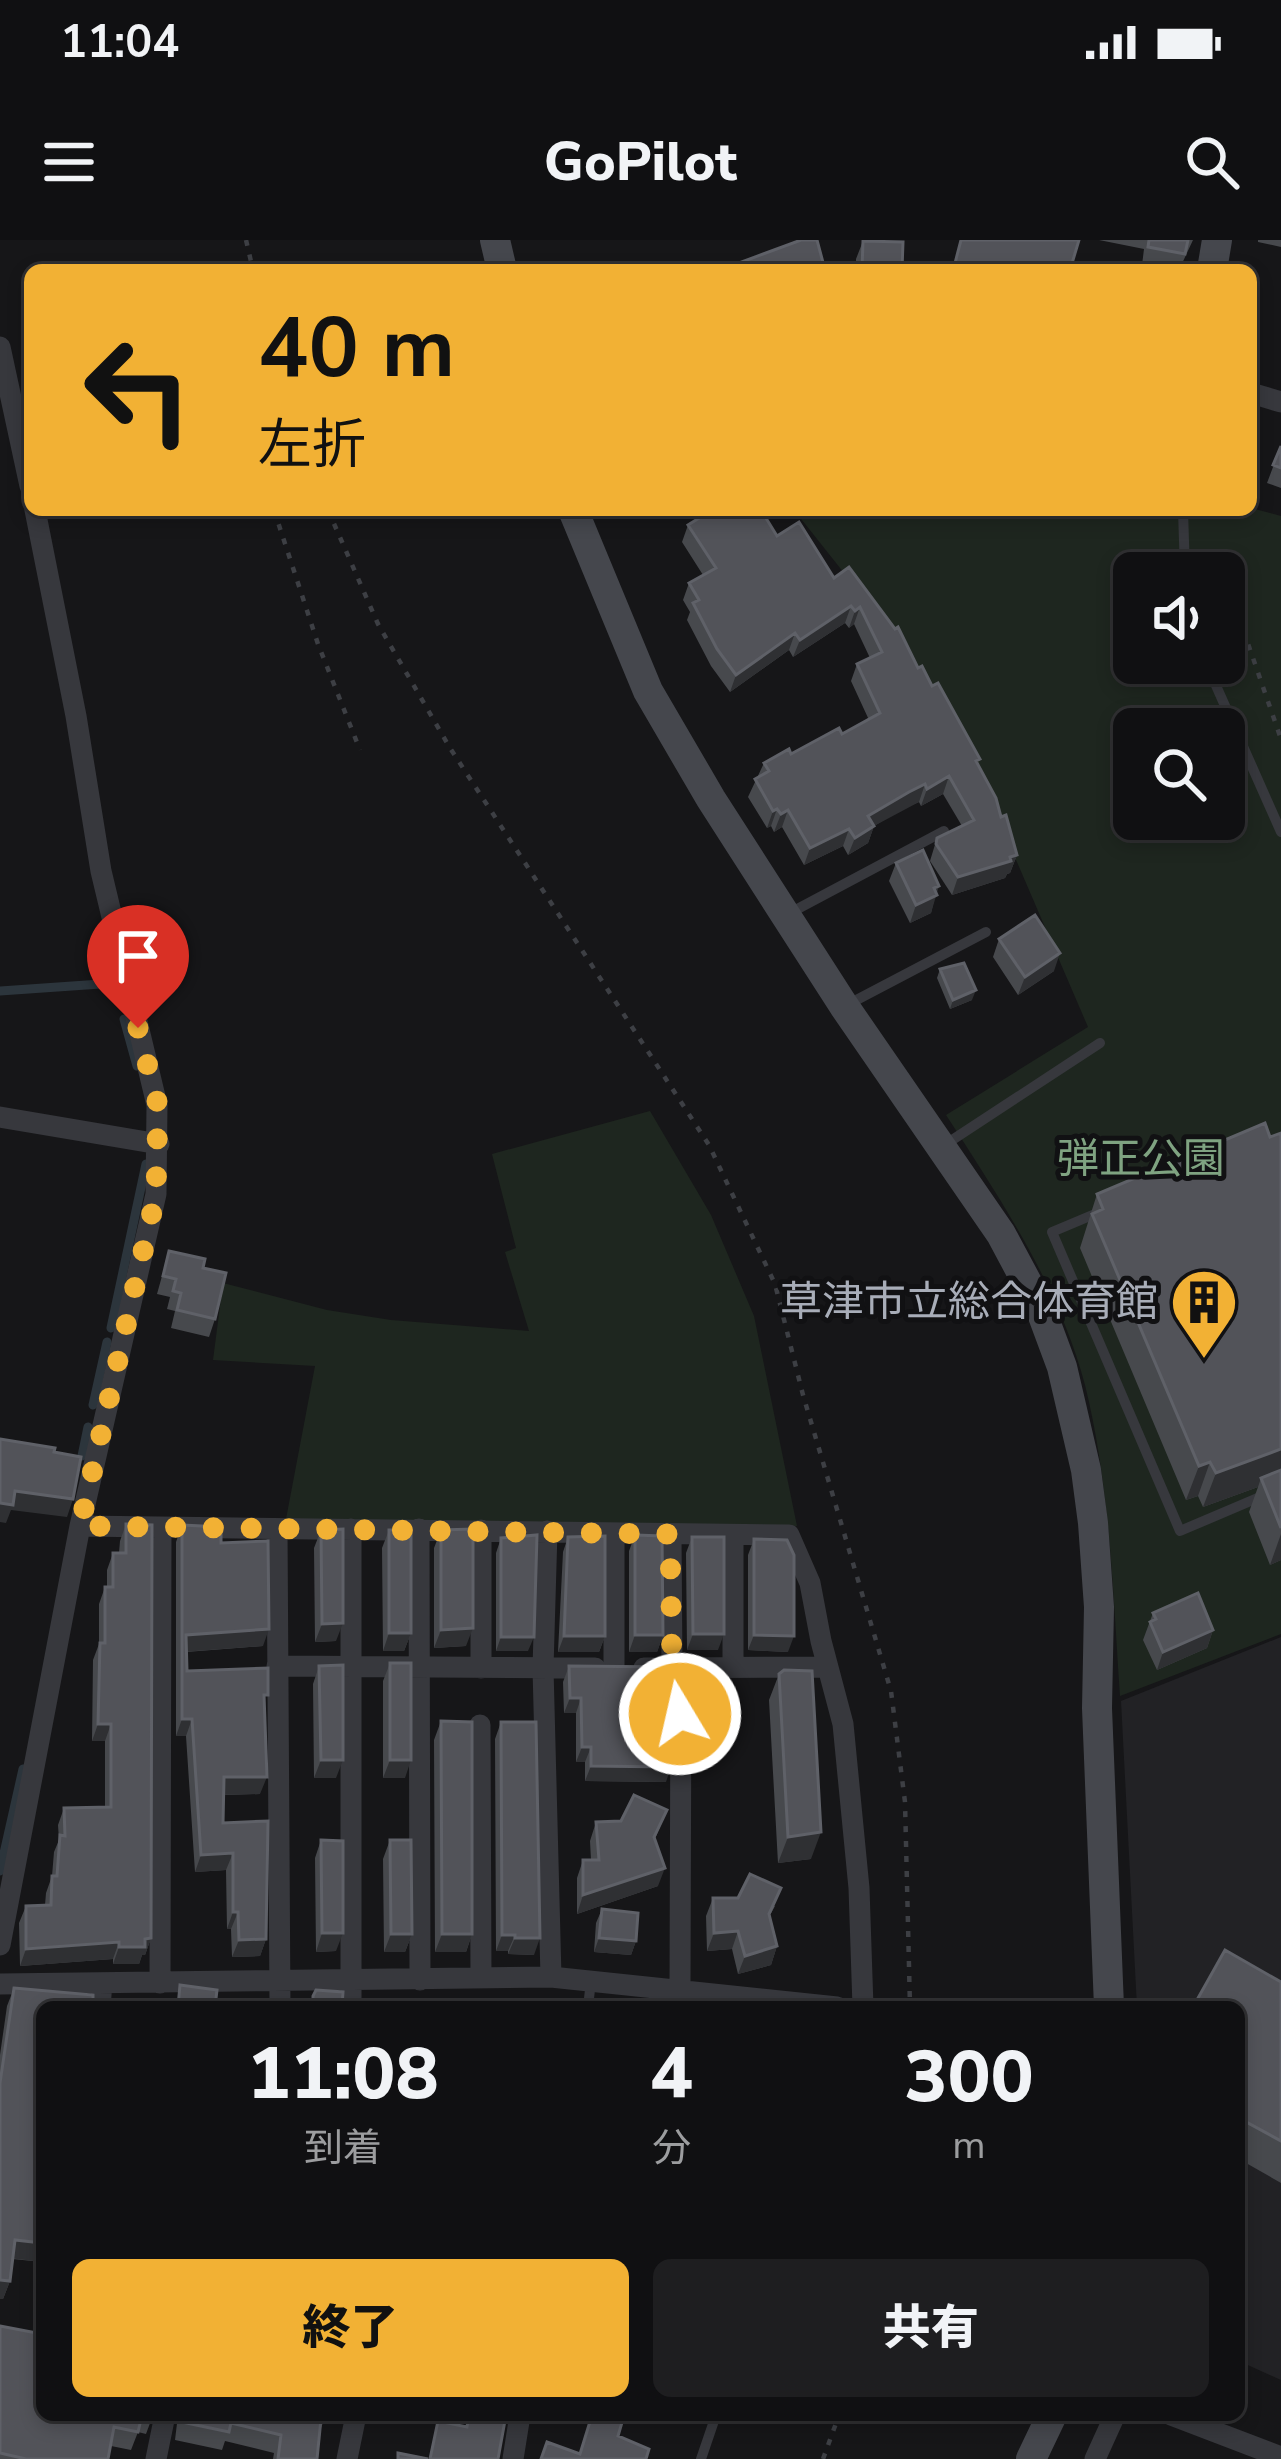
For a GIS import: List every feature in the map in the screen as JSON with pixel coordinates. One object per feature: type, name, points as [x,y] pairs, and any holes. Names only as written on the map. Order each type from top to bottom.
[{"type":"street","points":[[0,347],[24,458]]},
{"type":"street","points":[[0,1945],[80,1526],[156,1195],[159,1144],[158,1105],[100,871],[76,716],[36,516]]},
{"type":"street","points":[[575,516],[648,691],[844,1006],[1001,1234],[1039,1305],[1062,1367],[1086,1470],[1099,1607],[1097,1708],[1109,2001]]},
{"type":"street","points":[[0,1117],[159,1144]]},
{"type":"street","points":[[80,1526],[789,1535],[810,1583],[843,1724],[859,1888],[863,2001]]},
{"type":"street","points":[[419,1528],[418,1668],[481,1724],[551,1977]]},
{"type":"street","points":[[277,1529],[280,2001]]},
{"type":"street","points":[[351,1529],[351,2001]]},
{"type":"street","points":[[160,1983],[161,1530]]},
{"type":"street","points":[[481,1531],[481,1668]]},
{"type":"street","points":[[420,1980],[481,1724],[543,1668],[547,1531]]},
{"type":"street","points":[[614,1534],[614,1668]]},
{"type":"street","points":[[670,1534],[680,1990]]},
{"type":"street","points":[[733,1534],[733,1667]]},
{"type":"street","points":[[277,1666],[828,1667]]},
{"type":"street","points":[[481,1724],[481,1978]]},
{"type":"street","points":[[0,1984],[551,1977],[782,2001]]},
{"type":"street","points":[[100,2001],[102,1983]]},
{"type":"street","points":[[224,2001],[225,1983]]},
{"type":"street","points":[[156,2459],[164,2421]]},
{"type":"street","points":[[347,2459],[355,2421]]},
{"type":"street","points":[[513,2459],[519,2421]]},
{"type":"street","points":[[1031,2459],[1049,2421]]},
{"type":"street","points":[[1095,2459],[1112,2421]]},
{"type":"street","points":[[1187,2421],[1281,2457]]},
{"type":"lane","points":[[1183,516],[1184,552]]},
{"type":"lane","points":[[1215,684],[1281,832]]},
{"type":"lane","points":[[786,915],[944,831]]},
{"type":"lane","points":[[844,1006],[986,932]]},
{"type":"lane","points":[[940,1148],[1100,1043]]},
{"type":"lane","points":[[1114,1205],[1052,1232],[1180,1531],[1281,1488]]},
{"type":"lane","points":[[589,2001],[591,1981]]},
{"type":"lane","points":[[701,2459],[714,2421]]},
{"type":"path","points":[[276,516],[359,749]]},
{"type":"path","points":[[331,516],[378,624],[450,748],[709,1145],[775,1284],[891,1691],[904,1802],[910,2001]]},
{"type":"path","points":[[1245,635],[1281,739]]},
{"type":"path","points":[[823,2459],[836,2421]]},
{"type":"shaded area","points":[[1281,1637],[1281,2380],[1245,2364],[1245,2001],[1137,2001],[1121,1701]]},
{"type":"green space","name":"弾正公園","points":[[1257,510],[1281,516],[1281,1634],[1120,1696],[1105,1501],[1093,1423],[1074,1348],[1044,1278],[946,1115],[1088,1027],[976,767],[917,665],[799,516],[1257,516]]},
{"type":"green space","points":[[650,1111],[711,1215],[754,1316],[797,1526],[286,1519],[315,1366],[213,1360],[223,1283],[327,1310],[529,1331],[505,1252],[516,1248],[492,1154]]},
{"type":"building","points":[[801,240],[817,240],[823,264],[736,264]]},
{"type":"building","points":[[961,240],[1079,240],[1072,264],[955,264]]},
{"type":"building","points":[[1149,240],[1188,240],[1185,254],[1148,247]]},
{"type":"building","points":[[863,241],[903,242],[902,264],[862,264]]},
{"type":"building","points":[[702,516],[765,516],[777,536],[799,522],[834,578],[849,567],[898,627],[918,668],[922,666],[932,686],[938,683],[980,759],[976,761],[1001,817],[1006,815],[1017,855],[1011,861],[958,877],[936,844],[937,838],[974,820],[949,776],[868,816],[874,826],[855,838],[849,829],[810,848],[788,810],[773,811],[755,779],[769,771],[764,763],[839,728],[842,734],[880,713],[857,664],[882,652],[860,607],[855,611],[851,606],[800,640],[795,633],[736,675],[693,603],[699,600],[689,583],[716,568],[688,525]]},
{"type":"building","points":[[923,850],[939,886],[934,888],[937,895],[916,905],[896,863]]},
{"type":"building","points":[[1035,915],[1060,953],[1025,977],[999,939]]},
{"type":"building","points":[[964,963],[976,990],[953,1000],[940,969]]},
{"type":"building","name":"草津市立総合体育館","points":[[1265,1123],[1270,1137],[1281,1133],[1281,1449],[1216,1473],[1210,1462],[1199,1466],[1092,1214],[1103,1209],[1097,1194]]},
{"type":"building","points":[[169,1251],[205,1259],[203,1268],[226,1273],[215,1319],[177,1310],[181,1293],[173,1291],[176,1279],[163,1276]]},
{"type":"building","points":[[0,1439],[81,1457],[73,1499],[15,1491],[13,1505],[0,1503]]},
{"type":"building","points":[[1281,1470],[1281,1528],[1261,1478]]},
{"type":"building","points":[[126,1524],[152,1525],[151,1938],[145,1939],[145,1947],[119,1947],[119,1942],[26,1949],[26,1906],[51,1905],[60,1835],[65,1836],[64,1808],[111,1807],[111,1724],[98,1724],[100,1643],[105,1643],[105,1587],[113,1587],[113,1553],[126,1553]]},
{"type":"building","points":[[182,1525],[221,1527],[221,1543],[268,1541],[269,1629],[186,1635],[187,1671],[268,1668],[268,1695],[264,1695],[267,1777],[224,1777],[223,1823],[268,1821],[266,1939],[239,1940],[238,1912],[233,1912],[233,1853],[201,1855],[192,1719],[182,1719]]},
{"type":"building","points":[[343,1529],[343,1623],[322,1624],[321,1530]]},
{"type":"building","points":[[473,1529],[473,1628],[441,1630],[441,1530]]},
{"type":"building","points":[[389,1530],[411,1530],[411,1633],[389,1633]]},
{"type":"building","points":[[537,1535],[534,1637],[501,1637],[501,1538]]},
{"type":"building","points":[[635,1535],[662,1536],[663,1635],[635,1635]]},
{"type":"building","points":[[605,1536],[605,1636],[564,1636],[568,1537]]},
{"type":"building","points":[[692,1537],[724,1537],[724,1634],[693,1634]]},
{"type":"building","points":[[754,1539],[787,1540],[794,1555],[794,1636],[754,1635]]},
{"type":"building","points":[[1198,1593],[1213,1630],[1163,1652],[1150,1622],[1156,1619],[1153,1613]]},
{"type":"building","points":[[390,1663],[411,1663],[411,1760],[390,1760]]},
{"type":"building","points":[[343,1665],[343,1760],[321,1760],[319,1666]]},
{"type":"building","points":[[569,1666],[671,1667],[671,1767],[591,1766],[591,1747],[582,1747],[581,1698],[570,1698]]},
{"type":"building","points":[[812,1671],[821,1832],[788,1837],[779,1674]]},
{"type":"building","points":[[441,1721],[472,1722],[472,1934],[442,1934]]},
{"type":"building","points":[[501,1722],[536,1722],[540,1938],[502,1935]]},
{"type":"building","points":[[634,1795],[667,1810],[654,1837],[665,1868],[583,1895],[583,1860],[599,1860],[596,1822],[621,1821]]},
{"type":"building","points":[[321,1840],[343,1841],[343,1933],[322,1933]]},
{"type":"building","points":[[390,1840],[411,1840],[412,1934],[391,1934]]},
{"type":"building","points":[[750,1874],[781,1888],[769,1914],[777,1946],[745,1956],[738,1931],[714,1933],[713,1898],[738,1898]]},
{"type":"building","points":[[602,1909],[638,1913],[636,1941],[599,1938]]},
{"type":"building","points":[[1225,1950],[1281,1982],[1281,2141],[1245,2121],[1245,2001],[1196,2001]]},
{"type":"building","points":[[180,1985],[217,1990],[216,2001],[179,2001]]},
{"type":"building","points":[[14,1988],[93,1995],[93,2001],[36,2001],[36,2242],[15,2240],[10,2281],[0,2280],[0,2083]]},
{"type":"building","points":[[316,1990],[343,1992],[342,2001],[313,2001]]},
{"type":"building","points":[[0,2326],[36,2333],[36,2421],[141,2421],[138,2432],[114,2427],[108,2459],[26,2459],[0,2453]]},
{"type":"building","points":[[321,2421],[317,2459],[278,2459],[281,2435],[231,2423],[229,2432],[182,2422]]},
{"type":"building","points":[[438,2421],[467,2427],[468,2421],[505,2421],[498,2459],[430,2459]]},
{"type":"building","points":[[590,2421],[622,2421],[618,2436],[649,2449],[646,2459],[541,2459],[547,2442],[580,2454]]},
{"type":"waterway","points":[[0,991],[115,983],[117,987]]},
{"type":"waterway","points":[[124,1019],[137,1066]]},
{"type":"waterway","points":[[111,1328],[146,1164]]},
{"type":"waterway","points":[[93,1405],[107,1342]]},
{"type":"waterway","points":[[82,1456],[88,1427]]},
{"type":"waterway","points":[[0,1871],[23,1769]]},
{"type":"place","name":"草津市立総合体育館","points":[[1204,1361]]},
{"type":"route","points":[[138,1028],[158,1105],[156,1195],[80,1526],[670,1534],[672,1668],[681,1668],[680,1714]]}]
